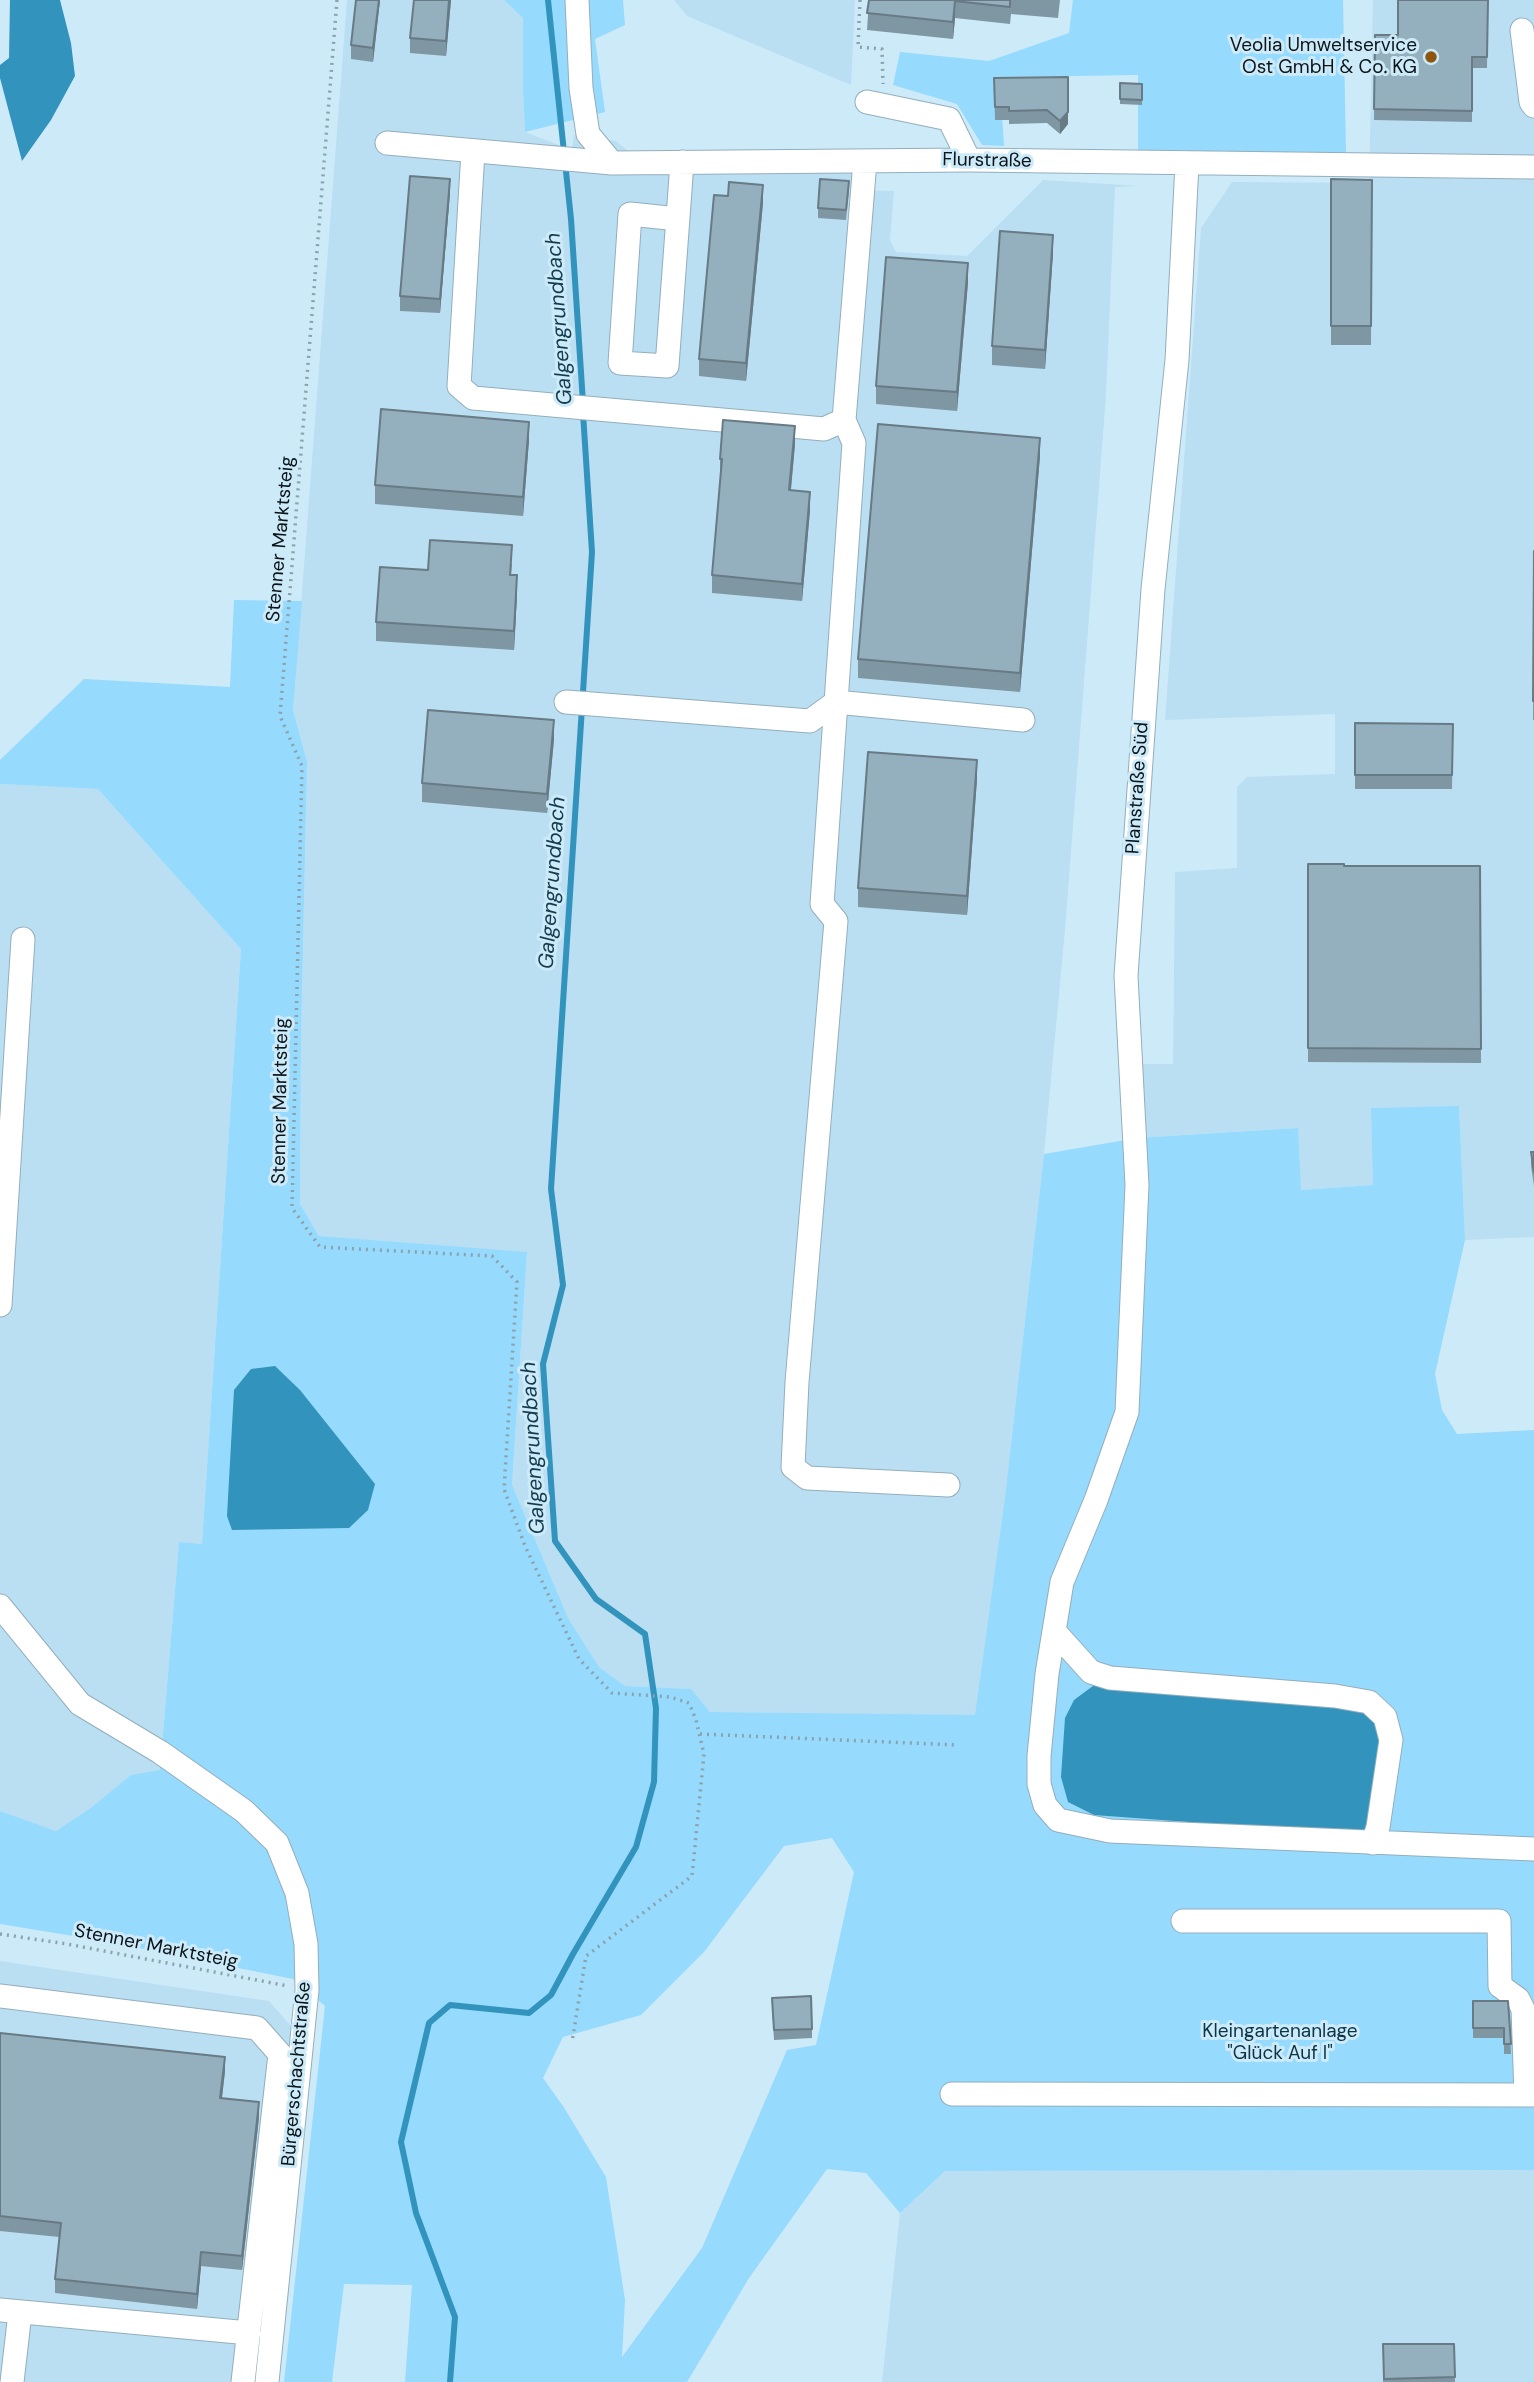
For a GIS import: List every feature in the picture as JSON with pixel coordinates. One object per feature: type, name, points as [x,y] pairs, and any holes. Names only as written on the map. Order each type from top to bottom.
[{"type":"street","points":[[577,0],[581,88],[588,134],[612,163]]},
{"type":"street","points":[[1522,30],[1531,102],[1534,106]]},
{"type":"street","points":[[874,103],[949,119],[969,160]]},
{"type":"street","name":"Flurstraße","points":[[387,143],[612,163],[969,160],[1534,167]]},
{"type":"street","points":[[473,151],[459,386],[472,398],[824,429],[844,419]]},
{"type":"street","points":[[865,161],[844,419],[854,443],[822,904],[836,921],[798,1369],[793,1467],[807,1478],[948,1485]]},
{"type":"street","points":[[678,219],[630,214],[620,363],[667,366],[678,219],[681,162]]},
{"type":"street","name":"Planstraße Süd","points":[[1186,164],[1177,360],[1152,601],[1126,976],[1137,1185],[1127,1412],[1097,1500],[1062,1582],[1039,1756],[1039,1784],[1045,1805],[1058,1820],[1110,1831],[1373,1843]]},
{"type":"street","points":[[566,702],[810,721],[836,702],[1023,720]]},
{"type":"street","points":[[0,1305],[23,939]]},
{"type":"street","name":"Bürgerschachtstraße","points":[[0,1606],[80,1704],[160,1752],[244,1811],[276,1843],[297,1893],[306,1944],[307,1990],[267,2382]]},
{"type":"street","points":[[1054,1631],[1091,1672],[1110,1678],[1335,1696],[1368,1702],[1385,1717],[1391,1740],[1378,1827],[1373,1843],[1534,1849]]},
{"type":"street","points":[[952,2094],[1530,2095],[1523,2009],[1518,1999],[1500,1986],[1499,1921],[1183,1921]]},
{"type":"street","name":"Bürgerschachtstraße","points":[[0,1996],[257,2028],[279,2054],[243,2382]]},
{"type":"street","points":[[12,2382],[10,2311],[248,2333]]},
{"type":"path","name":"Stenner Marktsteig","points":[[337,0],[280,716],[302,766],[292,1208],[320,1247],[492,1256],[517,1282],[504,1489],[525,1546],[579,1659],[612,1693],[663,1696],[689,1703],[700,1734],[704,1754],[692,1876],[586,1956],[572,2042]]},
{"type":"path","points":[[860,0],[858,47],[882,49],[874,103]]},
{"type":"path","points":[[700,1734],[958,1745]]},
{"type":"path","name":"Stenner Marktsteig","points":[[0,1934],[67,1944],[307,1990]]},
{"type":"shaded area","points":[[10,0],[60,0],[71,43],[75,76],[51,120],[22,161],[0,78],[0,65],[9,58]]},
{"type":"shaded area","points":[[347,0],[504,0],[523,18],[525,132],[572,150],[574,135],[616,141],[632,154],[853,153],[854,190],[894,191],[890,240],[896,252],[967,256],[1043,180],[1140,186],[1115,187],[1106,395],[1065,930],[1044,1154],[1005,1497],[975,1716],[710,1712],[690,1689],[625,1686],[599,1667],[568,1618],[512,1485],[527,1253],[319,1236],[300,1204],[307,762],[293,710]]},
{"type":"shaded area","points":[[674,0],[855,0],[851,85],[687,16]]},
{"type":"shaded area","points":[[1373,0],[1534,0],[1534,1237],[1465,1240],[1459,1107],[1371,1108],[1374,1185],[1300,1190],[1297,1128],[1137,1138],[1142,1064],[1173,1064],[1175,872],[1237,868],[1237,787],[1247,777],[1335,774],[1335,714],[1165,720],[1201,228],[1232,182],[1369,183]]},
{"type":"shaded area","points":[[0,784],[98,789],[241,949],[202,1544],[179,1542],[160,1770],[131,1776],[56,1831],[0,1811]]},
{"type":"shaded area","points":[[275,1366],[300,1390],[375,1484],[368,1510],[349,1528],[232,1530],[227,1516],[234,1390],[251,1369]]},
{"type":"shaded area","points":[[1097,1683],[1346,1704],[1372,1714],[1382,1736],[1368,1829],[1350,1834],[1094,1815],[1068,1802],[1061,1777],[1065,1718],[1074,1700]]},
{"type":"shaded area","points":[[0,1961],[269,2001],[291,2026],[255,2382],[0,2382]]},
{"type":"shaded area","points":[[1534,2170],[1534,2382],[882,2382],[900,2213],[945,2171]]},
{"type":"green space","points":[[504,0],[623,0],[625,25],[595,39],[605,112],[525,132],[523,18]]},
{"type":"green space","points":[[1073,0],[1343,0],[1346,153],[1138,150],[1138,75],[1009,77],[1000,85],[1004,146],[982,145],[957,104],[893,85],[900,52],[989,61],[1069,33]]},
{"type":"green space","name":"Kleingartenanlage \"Glück Auf I\"","points":[[234,600],[302,601],[293,710],[307,762],[300,1204],[319,1236],[527,1252],[512,1485],[568,1618],[599,1667],[625,1686],[691,1689],[710,1712],[975,1715],[1005,1497],[1044,1154],[1137,1138],[1298,1128],[1301,1190],[1373,1185],[1371,1108],[1459,1106],[1465,1240],[1435,1374],[1442,1410],[1457,1434],[1534,1430],[1534,2170],[945,2171],[900,2213],[866,2173],[827,2169],[749,2278],[687,2382],[405,2382],[412,2285],[344,2284],[332,2382],[284,2382],[325,2006],[293,1979],[104,1941],[0,1924],[0,1811],[56,1831],[92,1807],[131,1775],[160,1770],[179,1542],[202,1544],[241,949],[98,789],[0,784],[0,760],[84,679],[230,687]],"holes":[[[832,1838],[854,1872],[816,2045],[787,2050],[702,2248],[622,2357],[625,2300],[606,2177],[543,2078],[563,2037],[641,2015],[704,1952],[784,1846]]]},
{"type":"building","points":[[356,0],[379,0],[373,48],[351,45]]},
{"type":"building","points":[[414,0],[449,0],[446,41],[410,38]]},
{"type":"building","points":[[869,0],[1010,0],[1010,7],[955,1],[953,22],[867,13]]},
{"type":"building","name":"Veolia Umweltservice Ost GmbH & Co. KG","points":[[1398,0],[1488,0],[1487,57],[1472,57],[1472,111],[1374,109],[1375,35],[1398,35]]},
{"type":"building","points":[[1068,77],[1068,112],[1060,121],[1047,110],[1009,111],[1009,107],[995,107],[994,78]]},
{"type":"building","points":[[1120,83],[1142,84],[1142,100],[1120,99]]},
{"type":"building","points":[[410,176],[450,179],[440,299],[400,296]]},
{"type":"building","points":[[820,179],[849,181],[846,210],[818,208]]},
{"type":"building","points":[[1331,179],[1372,180],[1371,326],[1331,326]]},
{"type":"building","points":[[729,182],[763,185],[746,363],[699,359],[714,195],[728,196]]},
{"type":"building","points":[[1000,231],[1053,235],[1045,350],[992,346]]},
{"type":"building","points":[[886,257],[968,263],[957,392],[876,386]]},
{"type":"building","points":[[381,409],[529,422],[523,497],[375,485]]},
{"type":"building","points":[[723,420],[795,426],[789,490],[810,492],[802,584],[712,575]]},
{"type":"building","points":[[878,424],[1040,438],[1020,673],[858,659]]},
{"type":"building","points":[[430,540],[512,545],[510,575],[517,575],[514,631],[376,622],[380,567],[428,570]]},
{"type":"building","points":[[1534,551],[1534,701],[1533,701]]},
{"type":"building","points":[[428,710],[554,720],[547,794],[422,783]]},
{"type":"building","points":[[1355,723],[1453,724],[1452,775],[1355,775]]},
{"type":"building","points":[[868,752],[977,760],[967,896],[858,888]]},
{"type":"building","points":[[1308,864],[1480,866],[1481,1049],[1308,1048]]},
{"type":"building","points":[[811,1996],[812,2029],[774,2030],[772,1998]]},
{"type":"building","points":[[1473,2001],[1508,2001],[1511,2044],[1504,2044],[1504,2028],[1473,2028]]},
{"type":"building","points":[[0,2033],[225,2057],[220,2098],[259,2102],[242,2256],[201,2252],[197,2294],[55,2279],[61,2223],[0,2216]]},
{"type":"building","points":[[1383,2344],[1454,2344],[1455,2377],[1384,2379]]},
{"type":"waterway","name":"Galgengrundbach","points":[[548,0],[571,219],[583,403]]},
{"type":"waterway","name":"Galgengrundbach","points":[[450,2382],[455,2317],[416,2213],[401,2142],[429,2023],[450,2005],[529,2013],[551,1995],[636,1847],[654,1782],[656,1708],[645,1634],[596,1599],[555,1541],[543,1364],[563,1285],[551,1189],[592,552],[583,413]]},
{"type":"place","name":"Veolia Umweltservice Ost GmbH & Co. KG","points":[[1431,57]]}]
